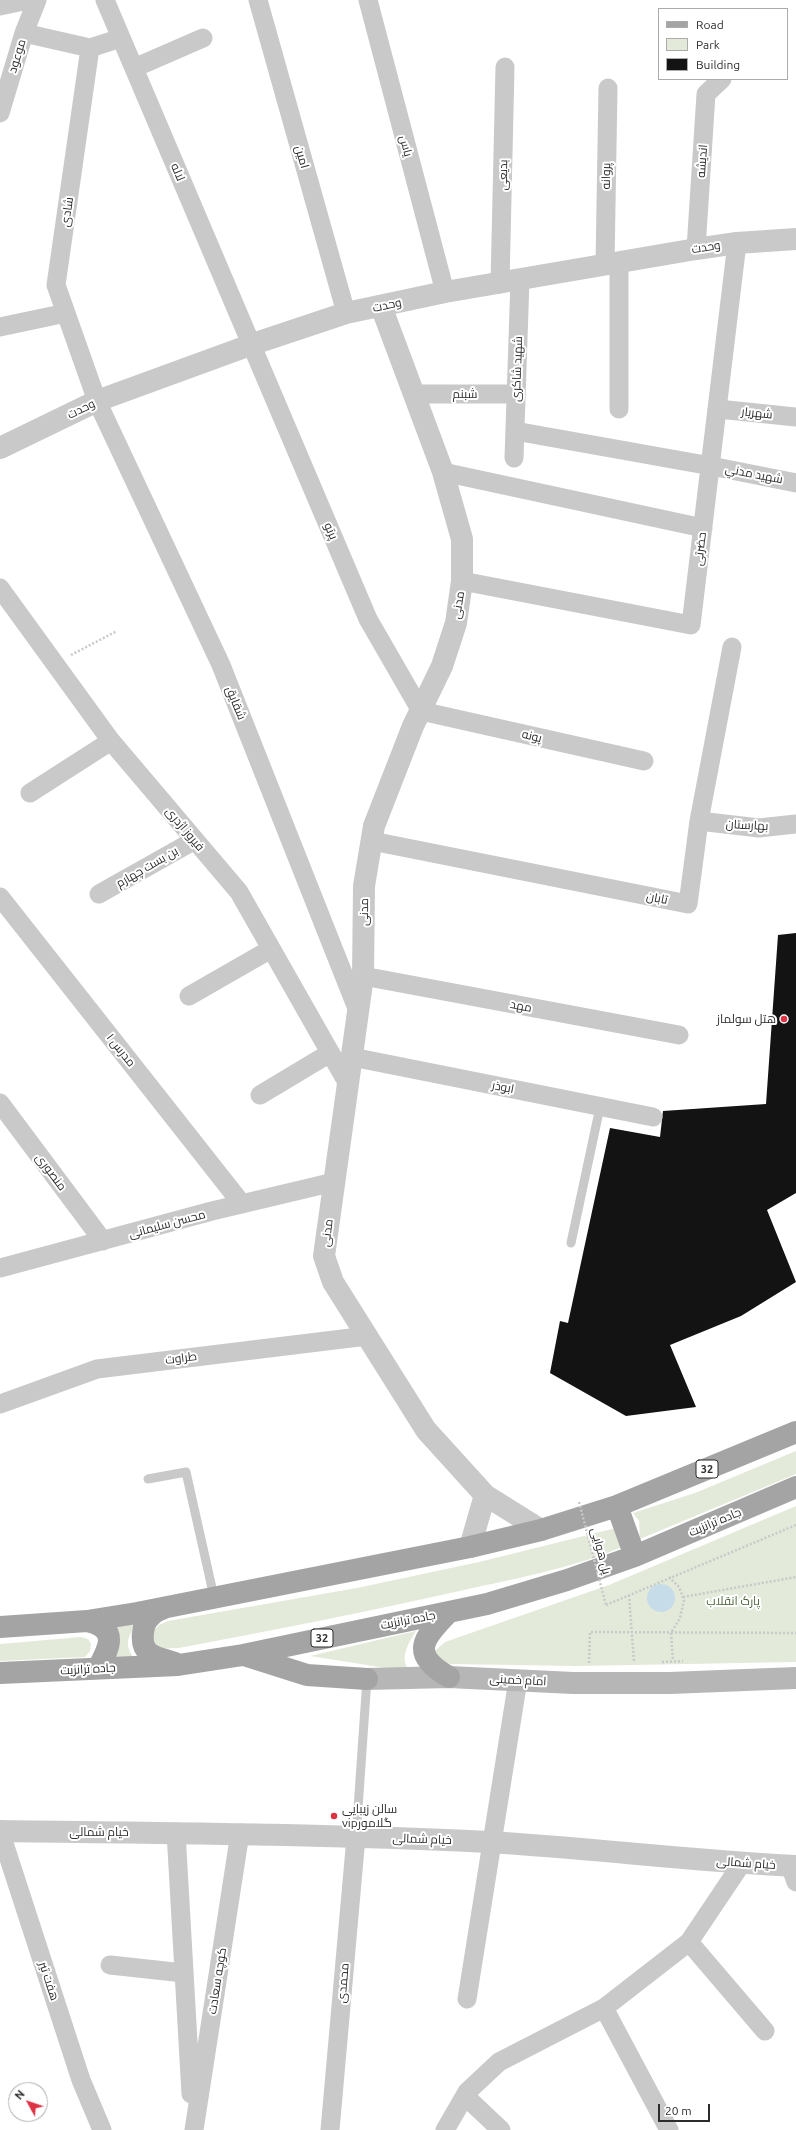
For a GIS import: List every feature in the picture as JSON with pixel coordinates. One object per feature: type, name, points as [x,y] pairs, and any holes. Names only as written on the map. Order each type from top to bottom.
[{"type":"main road","name":"32","points":[[0,1627],[87,1621],[164,1608],[470,1547],[541,1530],[617,1506],[796,1432]]},
{"type":"main road","name":"جاده ترانزیت","points":[[0,1673],[178,1665],[242,1655],[487,1604],[567,1580],[635,1556],[796,1486]]},
{"type":"main road","points":[[617,1506],[635,1556]]},
{"type":"main road","points":[[164,1608],[150,1616],[144,1628],[144,1648],[149,1653],[178,1665]]},
{"type":"main road","points":[[448,1677],[426,1661],[424,1647],[428,1633],[450,1612]]},
{"type":"main road","points":[[87,1621],[98,1624],[106,1630],[109,1639],[108,1649],[98,1668]]},
{"type":"main road","name":"امام خمینی","points":[[242,1655],[307,1675],[367,1679],[448,1677],[573,1683],[670,1683],[796,1678]]},
{"type":"street","points":[[0,6],[28,0]]},
{"type":"street","name":"موعود","points":[[0,113],[24,32],[37,0]]},
{"type":"street","name":"لاله","points":[[105,0],[253,344]]},
{"type":"street","name":"امین","points":[[258,0],[346,313]]},
{"type":"street","name":"یاس","points":[[368,0],[445,292]]},
{"type":"street","points":[[24,32],[90,48],[121,38]]},
{"type":"street","points":[[134,68],[203,38]]},
{"type":"street","name":"شادی","points":[[90,48],[56,285],[97,401]]},
{"type":"street","name":"بدیعی","points":[[505,67],[510,282]]},
{"type":"street","name":"اندیشه","points":[[696,249],[706,94],[721,80]]},
{"type":"street","name":"پروانه","points":[[608,88],[612,263],[619,408]]},
{"type":"street","name":"وحدت","points":[[0,448],[97,401],[253,344],[346,313],[445,292],[737,242],[796,239]]},
{"type":"street","name":"حضرتی","points":[[462,581],[691,625],[737,242]]},
{"type":"street","name":"شهید شاکری","points":[[510,282],[516,394],[514,458]]},
{"type":"street","name":"مدنی","points":[[381,306],[443,472],[462,539],[462,581],[456,623],[442,666],[420,711],[374,826],[364,886],[363,976],[324,1256],[333,1282],[426,1430],[485,1495],[541,1530]]},
{"type":"street","points":[[0,327],[66,313]]},
{"type":"street","name":"پرتو","points":[[253,344],[368,619],[420,711]]},
{"type":"street","name":"شبنم","points":[[414,394],[516,394]]},
{"type":"street","name":"شقایق","points":[[97,401],[220,665],[358,1011]]},
{"type":"street","name":"شهریار","points":[[718,409],[796,417]]},
{"type":"street","name":"شهيد مدني","points":[[515,431],[711,466],[796,483]]},
{"type":"street","points":[[443,472],[703,528]]},
{"type":"street","name":"فیروز اژدری","points":[[0,588],[111,741],[239,892],[348,1084]]},
{"type":"street","name":"تابان","points":[[372,841],[688,904],[699,821],[732,647]]},
{"type":"street","name":"پونه","points":[[420,711],[644,761]]},
{"type":"street","points":[[30,793],[111,741]]},
{"type":"street","name":"بهارستان","points":[[699,821],[759,828],[796,824]]},
{"type":"street","name":"بن بست چهارم","points":[[99,894],[195,840]]},
{"type":"street","name":"مدرس ۱","points":[[0,897],[242,1204]]},
{"type":"street","points":[[189,996],[271,949]]},
{"type":"street","name":"مهد","points":[[363,976],[679,1035]]},
{"type":"street","points":[[260,1095],[330,1053]]},
{"type":"street","name":"ابوذر","points":[[352,1056],[653,1117]]},
{"type":"street","name":"منصوری","points":[[0,1103],[103,1241]]},
{"type":"street","name":"محسن سلیمانی","points":[[0,1268],[242,1204],[334,1182]]},
{"type":"street","name":"طراوت","points":[[0,1404],[97,1368],[367,1336]]},
{"type":"street","points":[[470,1547],[485,1495]]},
{"type":"street","points":[[467,1999],[518,1680]]},
{"type":"street","name":"خیام شمالی","points":[[0,1831],[240,1833],[491,1842],[742,1863],[794,1871]]},
{"type":"street","name":"هفت تير","points":[[0,1831],[81,2080],[102,2130]]},
{"type":"street","points":[[176,1832],[194,2130]]},
{"type":"street","name":"کوچه سعادت","points":[[194,2130],[240,1833]]},
{"type":"street","name":"محمدی","points":[[330,2130],[356,1837]]},
{"type":"street","points":[[446,2130],[465,2096],[499,2062],[604,2008],[689,1942],[742,1863]]},
{"type":"street","points":[[689,1942],[765,2031]]},
{"type":"street","points":[[110,1965],[184,1973]]},
{"type":"street","points":[[604,2008],[670,2130]]},
{"type":"street","points":[[465,2096],[501,2130]]},
{"type":"lane","points":[[571,1244],[600,1107]]},
{"type":"lane","points":[[148,1479],[186,1472],[214,1597]]},
{"type":"lane","points":[[356,1837],[367,1679]]},
{"type":"path","points":[[54,664],[118,631]]},
{"type":"path","name":"پل هوایی","points":[[579,1502],[606,1605],[629,1595]]},
{"type":"path","points":[[634,1662],[629,1595],[796,1525]]},
{"type":"path","points":[[683,1597],[796,1576]]},
{"type":"path","points":[[669,1577],[679,1587],[683,1597],[680,1618],[670,1633],[673,1661]]},
{"type":"path","points":[[588,1663],[590,1632],[796,1633]]},
{"type":"green space","points":[[796,1451],[796,1474],[640,1539],[639,1521],[633,1513],[695,1493]]},
{"type":"green space","name":"پارک انقلاب","points":[[796,1506],[796,1662],[577,1666],[450,1664],[440,1660],[435,1651],[445,1642],[609,1585]]},
{"type":"green space","points":[[616,1528],[622,1547],[584,1561],[524,1577],[358,1613],[179,1648],[155,1649],[150,1635],[159,1625],[168,1621],[357,1588],[479,1562]]},
{"type":"green space","points":[[137,1624],[131,1632],[128,1640],[130,1652],[133,1657],[108,1663],[107,1626]]},
{"type":"green space","points":[[416,1631],[407,1647],[405,1657],[407,1667],[411,1672],[310,1656]]},
{"type":"green space","points":[[81,1637],[88,1639],[91,1644],[90,1651],[85,1657],[0,1661],[0,1644]]},
{"type":"water","points":[[661,1584],[671,1588],[675,1598],[671,1608],[661,1612],[651,1608],[647,1598],[651,1588]]},
{"type":"building","points":[[796,933],[796,1193],[767,1210],[796,1282],[741,1316],[670,1345],[696,1407],[626,1416],[550,1373],[560,1321],[568,1323],[610,1128],[660,1137],[663,1111],[766,1104],[778,935]]},
{"type":"place","name":"هتل سولماز","points":[[784,1019]]},
{"type":"place","name":"سالن زیبایی vipگلامور","points":[[334,1816]]}]
